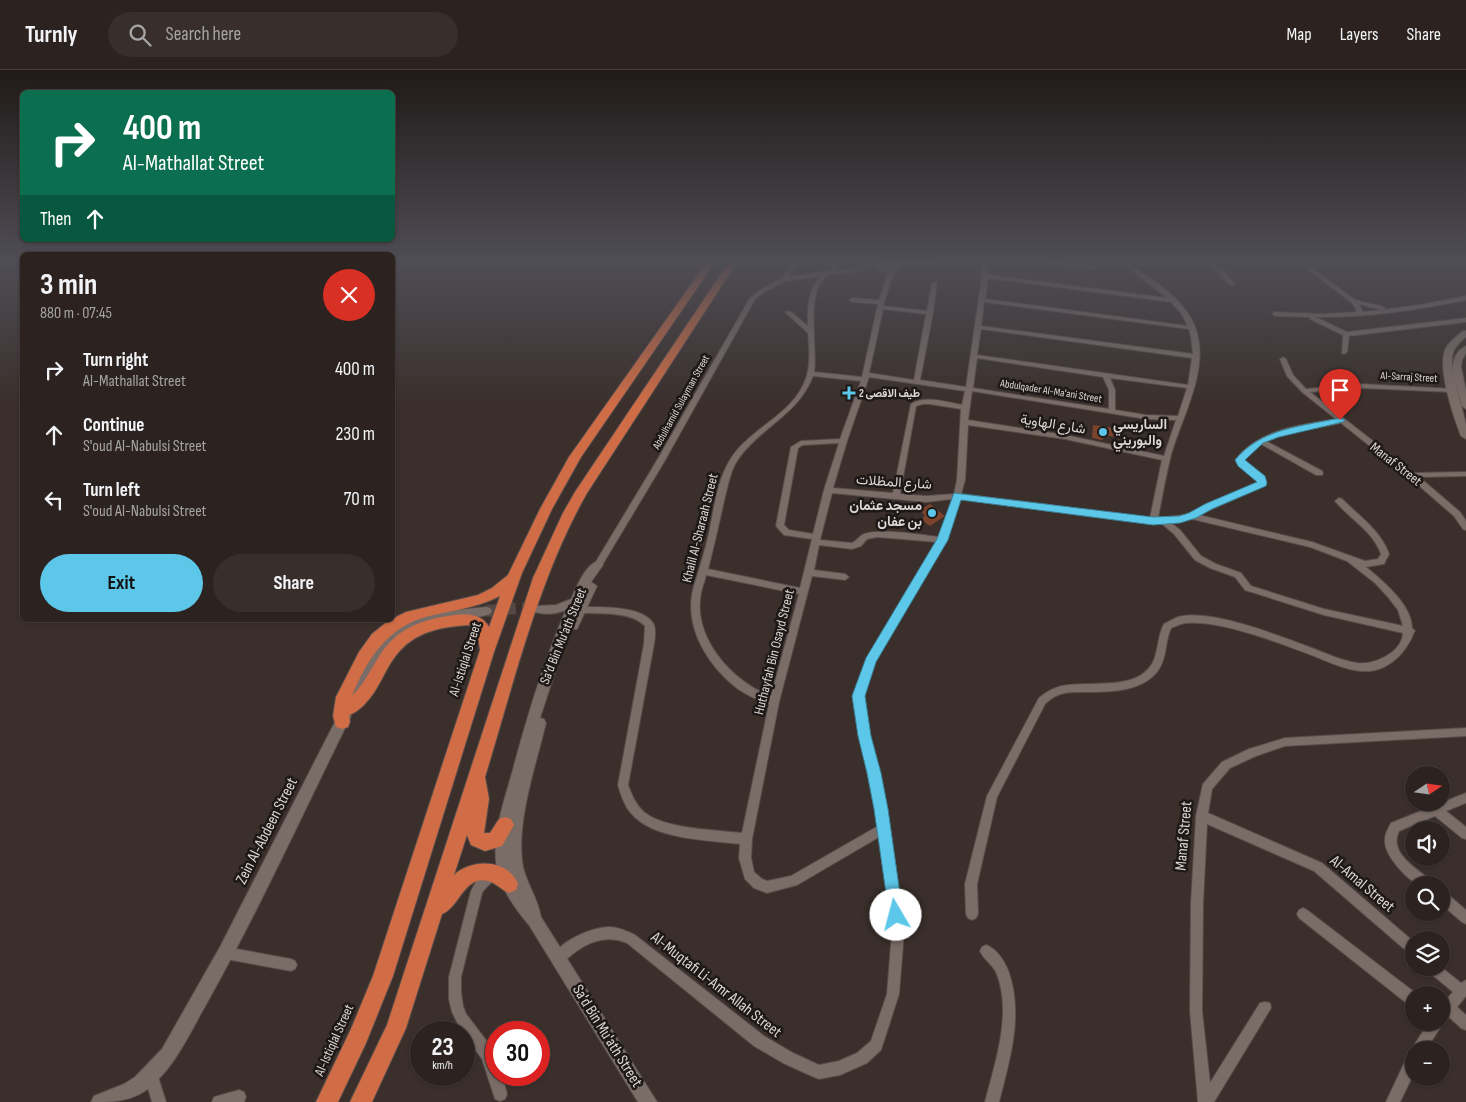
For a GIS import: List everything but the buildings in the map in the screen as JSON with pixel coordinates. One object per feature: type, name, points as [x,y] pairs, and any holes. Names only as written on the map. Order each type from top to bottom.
[{"type":"highway","name":"Al-Istiqlal Street","points":[[327,1102],[359,1036],[386,967],[487,652],[515,572],[546,509],[575,457],[677,310]]},
{"type":"highway","points":[[361,1102],[396,1028],[540,578],[569,513],[604,456],[703,310]]},
{"type":"highway","points":[[487,652],[484,628],[477,622],[465,619],[418,629],[405,636],[395,646],[369,690],[345,716],[341,708],[347,690],[370,646],[383,632],[400,620],[418,612],[478,601],[489,597],[504,587],[515,572]]},
{"type":"highway","points":[[476,775],[480,798],[475,834],[477,839],[485,843],[496,840],[505,825]]},
{"type":"highway","points":[[431,922],[452,889],[463,878],[476,872],[502,879]]},
{"type":"street","name":"Abdulhamid Sulayman Street","points":[[598,565],[660,462],[746,310]]},
{"type":"street","name":"Khalil Al-Sharaah Street","points":[[774,702],[759,698],[739,685],[722,668],[703,641],[694,608],[729,467],[746,444],[796,403],[802,396],[811,374],[812,310]]},
{"type":"street","name":"Huthayfah Bin Osayd Street","points":[[880,310],[866,377],[828,490],[774,702],[746,839],[745,858],[749,875],[758,884],[767,887],[793,881],[882,828]]},
{"type":"street","points":[[915,310],[930,313],[917,381]]},
{"type":"street","name":"Al-Muqtafi Li-Amr Allah Street","points":[[558,958],[575,942],[609,932],[622,934],[631,939],[759,1041],[788,1058],[819,1072],[840,1068],[862,1058],[876,1045],[893,994],[898,932],[874,773],[858,696],[870,661],[943,540],[957,496],[961,480],[965,408],[980,310]]},
{"type":"street","points":[[1058,310],[1192,328]]},
{"type":"street","points":[[1153,521],[1166,459],[1191,387],[1195,356],[1192,328],[1181,310]]},
{"type":"street","points":[[1275,314],[1310,317],[1391,310]]},
{"type":"street","points":[[788,312],[811,332]]},
{"type":"street","points":[[1310,317],[1346,334],[1466,320]]},
{"type":"street","points":[[978,327],[1195,356]]},
{"type":"street","points":[[1466,333],[1452,345],[1447,356],[1460,425],[1466,436]]},
{"type":"street","points":[[1344,352],[1346,334]]},
{"type":"street","points":[[1466,348],[1460,353],[1456,365],[1466,406]]},
{"type":"street","name":"Abdulqader Al-Ma'ani Street","points":[[969,389],[1112,410],[1112,390],[1106,376],[974,356]]},
{"type":"street","name":"Manaf Street","points":[[1283,360],[1290,376],[1304,392],[1412,475],[1457,514],[1466,527]]},
{"type":"street","points":[[811,374],[917,381],[969,389]]},
{"type":"street","points":[[1106,376],[1119,376],[1191,387]]},
{"type":"street","name":"Al-Sarraj Street","points":[[1304,392],[1361,386],[1452,390]]},
{"type":"street","points":[[896,496],[915,402],[922,401],[965,408]]},
{"type":"street","points":[[1112,410],[1161,419],[1180,418]]},
{"type":"street","points":[[1192,516],[1208,506],[1262,483],[1261,479],[1242,464],[1240,460],[1260,441],[1276,434],[1340,420]]},
{"type":"street","name":"شارع الهاوية","points":[[965,422],[1066,438],[1166,459]]},
{"type":"street","points":[[843,441],[801,443],[795,447],[780,526],[787,533],[852,546],[858,544],[864,537],[877,534],[943,540]]},
{"type":"street","points":[[1260,441],[1319,473]]},
{"type":"street","points":[[1412,475],[1466,474]]},
{"type":"street","name":"شارع المظلات","points":[[828,490],[926,499],[957,496],[1164,522],[1192,516]]},
{"type":"street","points":[[1192,516],[1312,545],[1365,564],[1378,564],[1385,558],[1384,550],[1376,536],[1339,501]]},
{"type":"street","points":[[1164,522],[1177,532],[1198,558],[1238,575],[1248,588],[1324,612],[1410,631]]},
{"type":"street","points":[[972,914],[971,884],[992,796],[1047,696],[1067,688],[1102,688],[1136,681],[1147,676],[1158,663],[1166,626],[1184,618],[1217,622],[1248,630],[1348,664],[1362,667],[1377,666],[1389,660],[1404,645],[1410,631],[1405,614],[1394,600],[1372,576],[1350,559]]},
{"type":"street","name":"Sa'd Bin Mu'ath Street","points":[[534,920],[532,907],[516,868],[514,835],[540,705],[557,665],[590,573],[598,565]]},
{"type":"street","points":[[704,570],[803,592]]},
{"type":"street","points":[[808,574],[845,577]]},
{"type":"street","points":[[566,624],[563,617],[545,610],[578,606],[632,614],[646,620],[650,626],[647,653],[623,785],[630,804],[643,818],[662,828],[746,839]]},
{"type":"street","name":"Sa'd Bin Mu'ath Street","points":[[578,606],[566,624],[505,825],[502,879],[521,906],[534,920],[648,1102]]},
{"type":"street","name":"Zein Al-Abdeen Street","points":[[100,1102],[129,1091],[151,1075],[168,1055],[226,953],[381,648],[394,635],[419,622],[486,611]]},
{"type":"street","name":"Manaf Street","points":[[1205,1102],[1196,1011],[1197,903],[1202,816],[1207,787],[1226,765],[1252,752],[1280,743],[1296,740],[1466,732]]},
{"type":"street","points":[[1450,804],[1466,798]]},
{"type":"street","points":[[1418,876],[1392,852],[1389,842],[1390,834],[1395,827],[1434,811]]},
{"type":"street","points":[[1437,811],[1466,834]]},
{"type":"street","name":"Al-Amal Street","points":[[1202,816],[1318,867],[1405,942]]},
{"type":"street","points":[[463,878],[477,892]]},
{"type":"street","points":[[500,1094],[490,1060],[481,1045],[463,1023],[455,1001],[455,976],[477,892],[482,882],[502,879]]},
{"type":"street","points":[[1450,904],[1466,918]]},
{"type":"street","points":[[1303,914],[1405,993]]},
{"type":"street","points":[[986,951],[996,958],[1002,967],[1008,1011],[1007,1042],[992,1102]]},
{"type":"street","points":[[226,953],[292,965]]},
{"type":"street","points":[[1445,976],[1463,989],[1450,1006]]},
{"type":"street","name":"Manaf Street","points":[[1205,1102],[1265,1008]]},
{"type":"street","points":[[1450,1015],[1466,1023]]},
{"type":"street","points":[[151,1075],[159,1102]]},
{"type":"street","points":[[1393,1102],[1405,1077]]},
{"type":"street","points":[[219,1102],[239,1097]]},
{"type":"tunnel","points":[[486,611],[518,608],[538,609]]},
{"type":"place","name":"طيف الاقصى 2","points":[[849,393]]},
{"type":"place","name":"الساريسي والبوريني","points":[[1103,432]]},
{"type":"place","name":"مسجد عثمان بن عفان","points":[[932,513]]},
{"type":"route","points":[[896,915],[882,828],[881,809],[864,736],[858,696],[870,661],[943,540],[957,496],[1153,521],[1180,520],[1262,483],[1261,479],[1240,462],[1241,458],[1260,441],[1276,434],[1340,420]]}]
